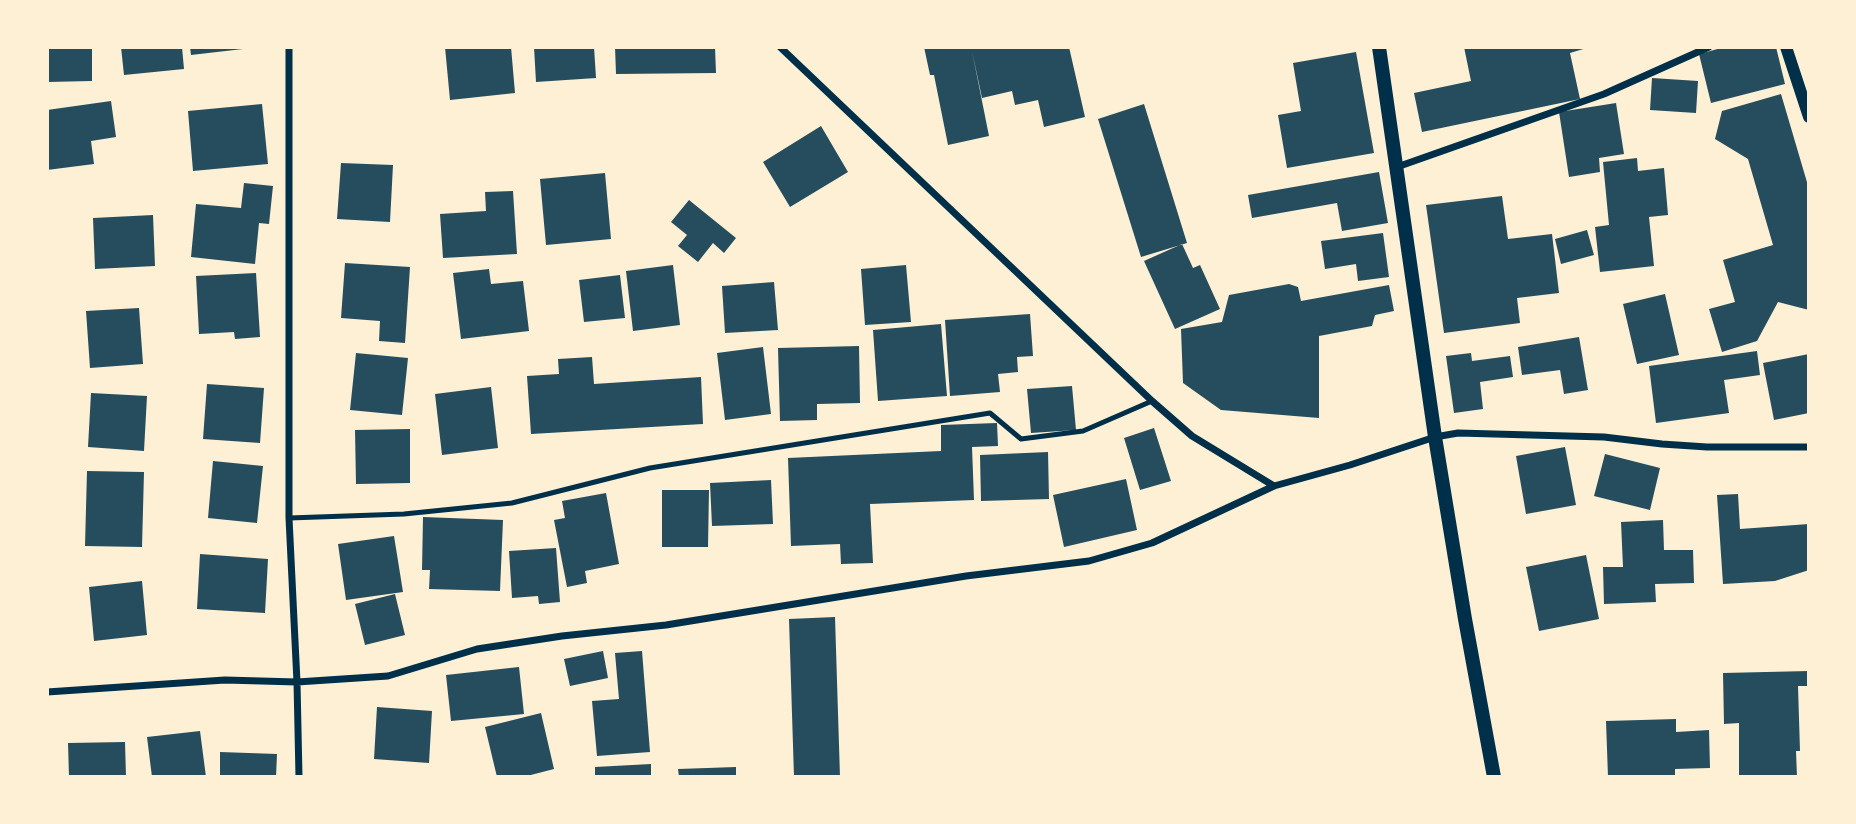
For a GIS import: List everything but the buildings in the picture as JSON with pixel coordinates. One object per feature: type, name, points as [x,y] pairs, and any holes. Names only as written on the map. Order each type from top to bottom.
[{"type":"main road","points":[[1379,47],[1435,437],[1494,777]]},
{"type":"street","points":[[289,47],[289,518],[299,777]]},
{"type":"street","points":[[780,47],[1152,401],[1192,436],[1274,486]]},
{"type":"street","points":[[1396,167],[1604,94],[1709,47]]},
{"type":"street","points":[[1786,47],[1809,117]]},
{"type":"street","points":[[47,692],[225,680],[297,682],[388,676],[477,649],[562,636],[666,625],[966,576],[1089,561],[1152,543],[1274,486],[1435,437],[1458,433],[1604,437],[1707,447],[1809,447]]},
{"type":"lane","points":[[289,518],[404,513],[512,503],[650,468],[990,413],[1021,439],[1083,431],[1152,401]]}]
